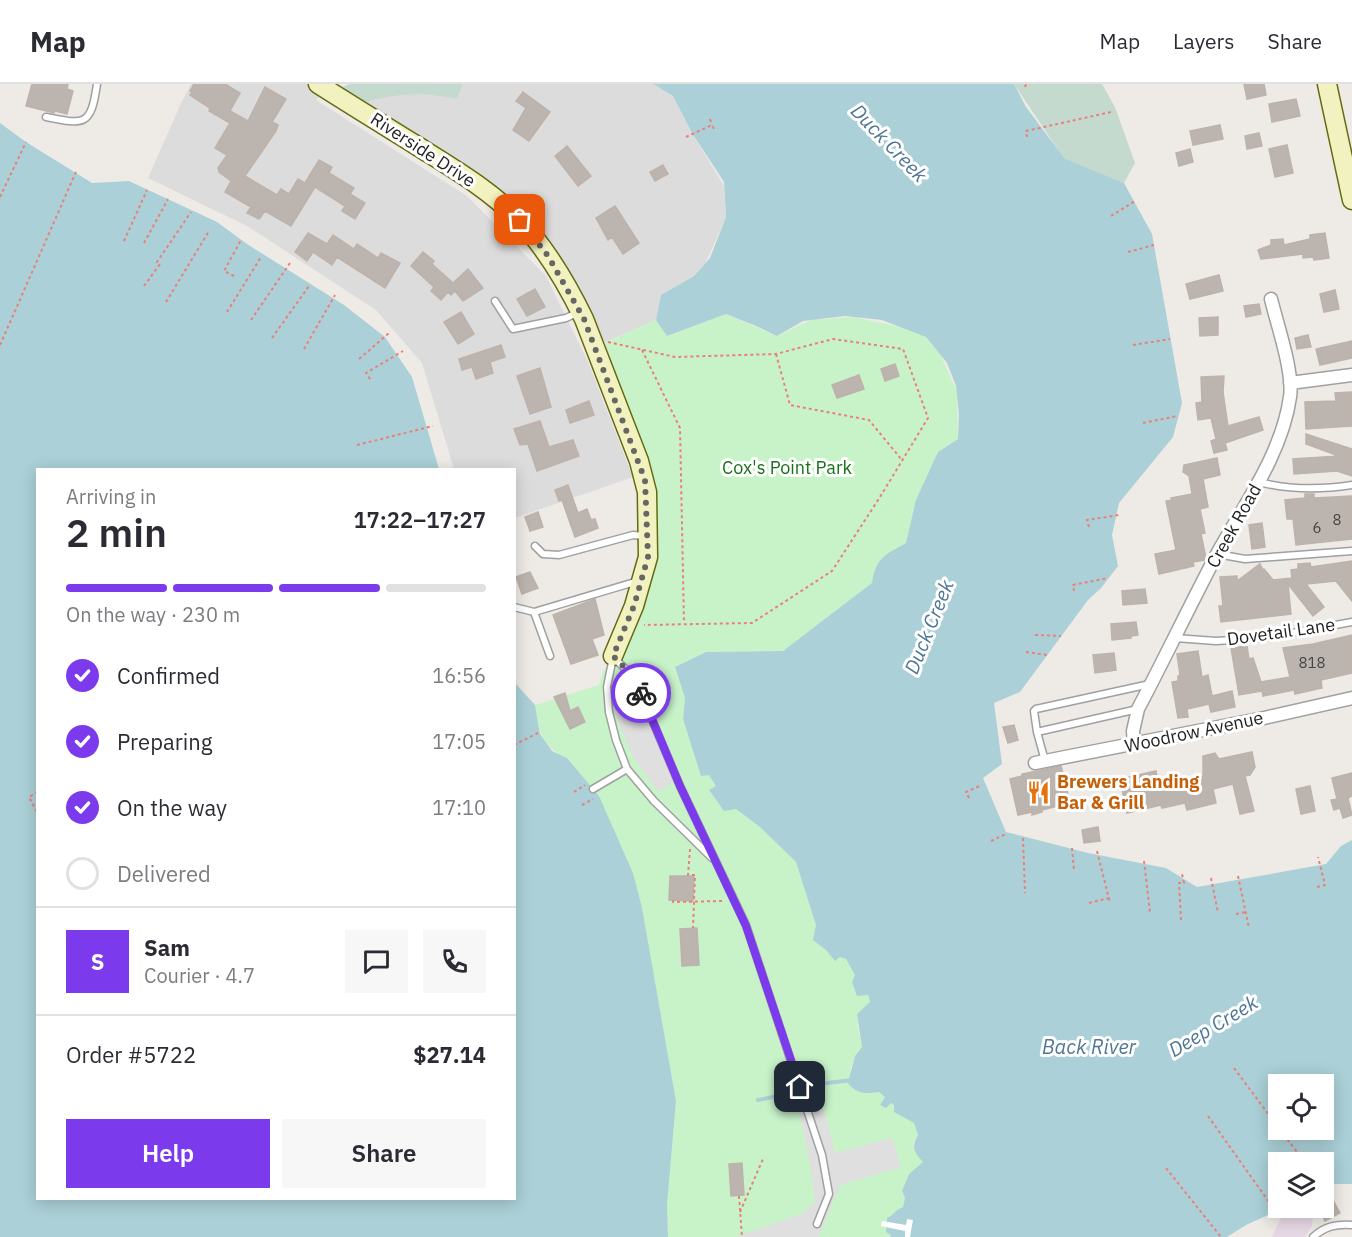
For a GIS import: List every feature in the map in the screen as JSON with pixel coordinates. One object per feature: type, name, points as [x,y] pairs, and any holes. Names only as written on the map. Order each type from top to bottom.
[{"type":"street","name":"Riverside Drive","points":[[318,84],[459,172],[507,208],[520,220],[548,256],[580,312],[645,480],[648,557],[642,580],[613,656]]},
{"type":"street","points":[[1327,84],[1347,147],[1352,200]]},
{"type":"street","name":"Creek Road","points":[[1134,744],[1133,731],[1138,709],[1217,554],[1258,482],[1280,435],[1291,395],[1271,299]]},
{"type":"street","points":[[1290,383],[1352,375]]},
{"type":"street","name":"Woodrow Avenue","points":[[1040,762],[1352,698]]},
{"type":"lane","points":[[46,117],[73,123],[85,120],[92,109],[97,84]]},
{"type":"lane","points":[[495,301],[513,329],[566,318],[580,312]]},
{"type":"lane","points":[[1258,482],[1285,489],[1352,485]]},
{"type":"lane","points":[[536,546],[543,554],[559,555],[633,535],[648,536]]},
{"type":"lane","points":[[1217,554],[1245,559],[1352,551]]},
{"type":"lane","points":[[516,608],[534,612],[642,580]]},
{"type":"lane","points":[[534,612],[550,656]]},
{"type":"lane","name":"Dovetail Lane","points":[[1174,638],[1216,641],[1265,638],[1352,622]]},
{"type":"lane","points":[[613,656],[607,687],[609,712],[627,769],[654,801],[715,860]]},
{"type":"lane","points":[[613,656],[634,677],[680,786],[746,926],[822,1155],[829,1194],[818,1224]]},
{"type":"lane","points":[[1040,762],[1034,714],[1036,709],[1151,684]]},
{"type":"lane","points":[[1037,732],[1138,709]]},
{"type":"lane","points":[[593,789],[627,769]]},
{"type":"lane","points":[[1313,1237],[1331,1225],[1352,1226]]},
{"type":"path","points":[[1027,137],[1026,131],[1111,112]]},
{"type":"path","points":[[710,119],[715,131]]},
{"type":"path","points":[[686,137],[712,125]]},
{"type":"path","points":[[0,197],[26,142]]},
{"type":"path","points":[[0,345],[76,172]]},
{"type":"path","points":[[124,241],[147,190]]},
{"type":"path","points":[[144,243],[168,199]]},
{"type":"path","points":[[1111,216],[1135,201]]},
{"type":"path","points":[[144,286],[160,264],[157,262],[191,212]]},
{"type":"path","points":[[166,302],[209,231]]},
{"type":"path","points":[[234,276],[224,271],[241,240]]},
{"type":"path","points":[[1128,252],[1154,245]]},
{"type":"path","points":[[227,312],[261,257]]},
{"type":"path","points":[[251,320],[290,263]]},
{"type":"path","points":[[272,339],[309,286]]},
{"type":"path","points":[[304,349],[335,295]]},
{"type":"path","points":[[360,359],[389,333]]},
{"type":"path","points":[[592,339],[675,357],[776,354],[833,339],[903,349],[928,418],[832,571],[752,622],[626,625]]},
{"type":"path","points":[[1133,345],[1170,339]]},
{"type":"path","points":[[642,350],[680,428],[684,624]]},
{"type":"path","points":[[370,379],[366,373],[403,351]]},
{"type":"path","points":[[776,354],[790,405],[869,420],[902,460]]},
{"type":"path","points":[[1143,423],[1177,416]]},
{"type":"path","points":[[357,445],[433,426]]},
{"type":"path","points":[[1089,527],[1087,520],[1119,515]]},
{"type":"path","points":[[1074,591],[1072,585],[1108,578]]},
{"type":"path","points":[[1035,635],[1061,636]]},
{"type":"path","points":[[1026,652],[1047,655]]},
{"type":"path","points":[[516,744],[540,732]]},
{"type":"path","points":[[574,792],[588,783]]},
{"type":"path","points":[[971,784],[973,789]]},
{"type":"path","points":[[966,792],[982,785]]},
{"type":"path","points":[[964,787],[969,798]]},
{"type":"path","points":[[36,793],[29,797],[36,810]]},
{"type":"path","points":[[582,805],[599,796]]},
{"type":"path","points":[[991,841],[1006,834]]},
{"type":"path","points":[[691,837],[688,874],[695,875],[693,928]]},
{"type":"path","points":[[1023,838],[1026,893]]},
{"type":"path","points":[[1072,848],[1074,870]]},
{"type":"path","points":[[1097,851],[1110,903]]},
{"type":"path","points":[[1317,887],[1325,885],[1318,857]]},
{"type":"path","points":[[1144,861],[1150,913]]},
{"type":"path","points":[[1181,920],[1179,883],[1184,883],[1182,874]]},
{"type":"path","points":[[1238,876],[1250,928]]},
{"type":"path","points":[[1211,878],[1218,913]]},
{"type":"path","points":[[1089,903],[1108,898]]},
{"type":"path","points":[[673,900],[734,900]]},
{"type":"path","points":[[1236,914],[1246,912]]},
{"type":"path","points":[[1234,1068],[1268,1113]]},
{"type":"path","points":[[1208,1116],[1268,1201]]},
{"type":"path","points":[[1288,1140],[1297,1152]]},
{"type":"path","points":[[740,1212],[763,1159]]},
{"type":"path","points":[[1166,1168],[1221,1237]]},
{"type":"path","points":[[739,1196],[742,1237]]},
{"type":"shaded area","points":[[191,84],[331,84],[316,100],[467,196],[546,276],[588,362],[633,477],[516,518],[516,468],[454,468],[422,363],[376,310],[247,226],[148,178]]},
{"type":"shaded area","points":[[463,84],[653,84],[673,96],[724,186],[726,217],[706,262],[694,276],[661,295],[656,320],[606,342],[592,338],[533,237],[359,104],[386,96],[408,93],[431,93],[457,99]]},
{"type":"shaded area","points":[[633,687],[675,781],[658,792],[634,758],[614,713],[614,696]]},
{"type":"shaded area","points":[[797,1103],[824,1109],[835,1153],[892,1138],[901,1167],[840,1185],[819,1237],[737,1237],[803,1213],[815,1201],[809,1158]]},
{"type":"shaded area","points":[[1281,1218],[1313,1218],[1312,1226],[1305,1237],[1272,1237]]},
{"type":"green space","points":[[349,84],[463,84],[457,99],[408,94],[359,104],[336,90]]},
{"type":"green space","points":[[1014,84],[1102,84],[1115,107],[1135,163],[1124,183],[1065,160]]},
{"type":"green space","name":"Cox's Point Park","points":[[726,314],[777,336],[811,320],[853,317],[901,327],[926,337],[941,356],[957,392],[958,439],[938,452],[906,543],[879,562],[873,583],[783,651],[706,652],[675,667],[685,698],[683,719],[701,775],[709,775],[716,786],[710,790],[724,810],[736,809],[760,827],[796,862],[817,925],[814,940],[835,960],[840,957],[846,959],[868,995],[870,1002],[857,1023],[862,1047],[855,1056],[850,1070],[885,1097],[880,1105],[891,1103],[894,1105],[894,1112],[914,1123],[918,1135],[913,1144],[923,1163],[909,1174],[902,1191],[905,1198],[903,1207],[898,1209],[893,1216],[890,1237],[668,1237],[667,1205],[676,1101],[633,873],[567,758],[546,743],[540,731],[535,705],[599,685],[603,671],[622,652],[658,553],[656,483],[605,343],[656,320],[668,336]]},
{"type":"water","name":"Back River","points":[[653,84],[1014,84],[1026,107],[1065,159],[1124,183],[1152,234],[1182,403],[1173,437],[1119,503],[1112,535],[1118,566],[1101,588],[1088,600],[1020,692],[994,703],[1002,764],[983,778],[1006,832],[1088,853],[1166,868],[1197,887],[1326,864],[1341,846],[1352,840],[1352,1184],[1334,1184],[1334,1152],[1268,1152],[1268,1215],[1227,1237],[890,1237],[891,1235],[886,1232],[887,1218],[903,1207],[905,1198],[902,1191],[909,1174],[923,1162],[915,1149],[918,1135],[914,1123],[894,1112],[894,1105],[891,1103],[886,1108],[880,1105],[885,1097],[879,1092],[862,1092],[848,1083],[855,1056],[862,1047],[857,1014],[870,1002],[868,995],[857,996],[852,982],[855,975],[846,959],[840,957],[835,961],[813,940],[816,925],[796,862],[760,827],[736,809],[724,811],[709,790],[716,786],[709,775],[701,776],[683,719],[685,698],[675,667],[706,652],[783,651],[872,583],[879,562],[906,543],[916,500],[938,452],[958,439],[959,414],[956,386],[947,363],[926,337],[882,320],[845,316],[803,321],[777,336],[726,314],[667,336],[656,320],[661,295],[694,276],[710,258],[726,217],[724,182],[692,133],[673,96]]},
{"type":"water","points":[[0,123],[92,183],[129,181],[217,222],[247,244],[344,305],[385,337],[412,377],[439,468],[36,468],[36,1200],[516,1200],[516,684],[535,705],[540,734],[552,751],[567,758],[599,796],[633,873],[642,908],[676,1101],[667,1205],[668,1237],[0,1237]]},
{"type":"pier","points":[[907,1219],[913,1220],[910,1237],[905,1237],[905,1231],[881,1226],[882,1221],[906,1225]]},
{"type":"building","points":[[32,84],[68,84],[67,89],[73,91],[67,114],[26,106]]},
{"type":"building","points":[[194,84],[225,84],[240,93],[230,111],[248,121],[265,87],[286,99],[272,122],[278,125],[276,131],[245,176],[277,195],[281,189],[289,194],[298,179],[305,183],[319,160],[332,167],[329,173],[354,188],[350,194],[365,203],[355,219],[342,211],[345,206],[315,187],[291,226],[265,211],[259,219],[247,213],[251,207],[225,192],[231,181],[219,172],[218,168],[227,155],[215,148],[230,123],[209,111],[210,108],[190,95]]},
{"type":"building","points":[[1244,84],[1264,84],[1266,95],[1247,99]]},
{"type":"building","points":[[523,92],[550,112],[529,141],[513,130],[526,108],[516,101]]},
{"type":"building","points":[[1296,99],[1300,116],[1272,122],[1269,104]]},
{"type":"building","points":[[1220,125],[1223,139],[1193,145],[1190,131]]},
{"type":"building","points":[[1259,133],[1262,146],[1247,149],[1245,136]]},
{"type":"building","points":[[1287,145],[1293,173],[1275,177],[1269,149]]},
{"type":"building","points":[[567,146],[591,176],[578,186],[555,156]]},
{"type":"building","points":[[1190,149],[1193,162],[1179,166],[1176,153]]},
{"type":"building","points":[[663,165],[668,174],[655,181],[650,172]]},
{"type":"building","points":[[615,206],[639,243],[623,254],[612,237],[608,240],[596,218]]},
{"type":"building","points":[[308,233],[327,244],[333,235],[354,249],[357,244],[378,258],[381,253],[400,263],[385,288],[337,257],[332,265],[313,252],[307,261],[295,252]]},
{"type":"building","points":[[1325,233],[1329,258],[1314,260],[1313,257],[1303,258],[1303,254],[1261,259],[1258,250],[1271,245],[1271,240],[1283,239],[1284,245],[1310,239],[1310,235]]},
{"type":"building","points":[[423,252],[434,261],[432,264],[453,283],[468,269],[483,288],[463,301],[455,291],[451,295],[448,292],[441,300],[431,291],[434,287],[411,266]]},
{"type":"building","points":[[1219,275],[1223,291],[1190,299],[1186,284]]},
{"type":"building","points":[[535,289],[545,307],[527,316],[517,299]]},
{"type":"building","points":[[1335,290],[1339,309],[1324,312],[1320,294]]},
{"type":"building","points":[[1259,304],[1261,314],[1246,317],[1244,306]]},
{"type":"building","points":[[461,312],[474,334],[458,344],[444,322]]},
{"type":"building","points":[[1218,317],[1218,335],[1200,336],[1199,318]]},
{"type":"building","points":[[1308,335],[1311,347],[1297,349],[1295,338]]},
{"type":"building","points":[[1352,341],[1352,358],[1320,365],[1316,349]]},
{"type":"building","points":[[501,345],[505,357],[490,362],[493,373],[476,379],[472,367],[462,370],[459,359]]},
{"type":"building","points":[[895,364],[899,376],[885,381],[881,369]]},
{"type":"building","points":[[540,368],[551,407],[530,414],[517,376]]},
{"type":"building","points":[[859,375],[864,389],[837,398],[832,385]]},
{"type":"building","points":[[1224,376],[1223,392],[1228,426],[1259,417],[1263,430],[1225,443],[1227,450],[1214,453],[1211,441],[1216,439],[1211,418],[1198,420],[1196,403],[1202,402],[1201,377]]},
{"type":"building","points":[[1352,392],[1352,426],[1306,429],[1305,402],[1336,401],[1335,393]]},
{"type":"building","points":[[589,401],[594,415],[570,423],[566,410]]},
{"type":"building","points":[[540,421],[549,447],[573,440],[579,456],[537,471],[528,444],[520,445],[514,429]]},
{"type":"building","points":[[1306,434],[1352,449],[1352,476],[1337,471],[1294,474],[1293,459],[1339,456],[1306,444]]},
{"type":"building","points":[[1217,458],[1220,475],[1203,479],[1208,507],[1200,509],[1205,533],[1201,534],[1205,560],[1193,562],[1194,566],[1159,574],[1155,554],[1176,550],[1166,501],[1192,494],[1189,476],[1183,472],[1184,465]]},
{"type":"building","points":[[568,485],[578,513],[587,509],[591,520],[595,519],[598,528],[575,537],[562,500],[559,501],[555,490]]},
{"type":"building","points":[[1305,494],[1314,494],[1314,498],[1352,496],[1352,539],[1296,545],[1293,519],[1287,519],[1285,500],[1305,498]]},
{"type":"building","points":[[538,512],[543,527],[530,531],[525,517]]},
{"type":"building","points":[[1262,523],[1265,547],[1252,549],[1249,525]]},
{"type":"building","points":[[1352,561],[1352,601],[1336,581],[1306,584],[1324,607],[1313,616],[1288,584],[1291,614],[1221,622],[1219,606],[1223,606],[1220,577],[1237,576],[1237,581],[1260,564],[1273,580],[1292,578],[1291,570],[1298,569],[1298,564],[1310,563],[1311,567]]},
{"type":"building","points":[[530,572],[538,588],[522,594],[516,577]]},
{"type":"building","points":[[1145,589],[1147,603],[1123,605],[1122,591]]},
{"type":"building","points":[[595,599],[604,635],[592,639],[598,655],[571,664],[553,615]]},
{"type":"building","points":[[1136,622],[1138,635],[1112,640],[1111,624]]},
{"type":"building","points":[[1352,635],[1352,673],[1321,680],[1322,688],[1295,694],[1294,690],[1263,696],[1262,691],[1239,695],[1231,648],[1247,646],[1249,659],[1253,658],[1261,682],[1290,677],[1283,648]]},
{"type":"building","points":[[1198,651],[1202,677],[1208,675],[1212,696],[1232,691],[1235,707],[1211,712],[1209,704],[1187,709],[1188,717],[1178,718],[1172,682],[1178,681],[1180,675],[1177,654]]},
{"type":"building","points":[[1114,653],[1116,670],[1095,673],[1093,655]]},
{"type":"building","points":[[565,693],[570,711],[578,707],[585,722],[570,729],[554,697]]},
{"type":"building","points":[[1014,725],[1018,740],[1008,743],[1003,727]]},
{"type":"building","points":[[1252,752],[1255,767],[1250,775],[1245,776],[1254,811],[1240,814],[1233,784],[1213,789],[1216,803],[1187,810],[1185,803],[1162,808],[1161,805],[1127,813],[1120,779],[1156,771],[1158,783],[1168,781],[1169,784],[1203,776],[1203,756],[1215,753],[1219,759]]},
{"type":"building","name":"Brewers Landing Bar & Grill","points":[[1061,766],[1070,803],[1032,815],[1032,812],[1018,815],[1010,779],[1022,776],[1022,774]]},
{"type":"building","points":[[1352,773],[1352,796],[1348,798],[1352,815],[1343,818],[1340,808],[1334,810],[1331,800],[1337,799],[1332,778]]},
{"type":"building","points":[[1310,786],[1315,811],[1301,814],[1296,789]]},
{"type":"building","points":[[1098,827],[1100,841],[1084,843],[1082,830]]},
{"type":"building","points":[[670,876],[694,876],[693,901],[669,900]]},
{"type":"building","points":[[697,928],[699,965],[682,966],[680,929]]},
{"type":"building","points":[[742,1163],[744,1195],[731,1196],[729,1164]]},
{"type":"building","points":[[1334,1202],[1340,1213],[1334,1216]]},
{"type":"waterway","points":[[808,1087],[852,1080]]},
{"type":"waterway","points":[[758,1100],[793,1090]]},
{"type":"way so far","points":[[520,220],[548,256],[575,300],[645,480],[648,557],[634,606],[613,656],[634,677],[641,693]]},
{"type":"place","name":"Brewers Landing Bar & Grill","points":[[1039,792]]},
{"type":"route","points":[[641,693],[680,786],[746,926],[800,1087]]},
{"type":"water label","name":"Duck Creek","points":[[889,143]]},
{"type":"water label","name":"Duck Creek","points":[[929,627]]},
{"type":"water label","name":"Deep Creek","points":[[1213,1026]]}]
